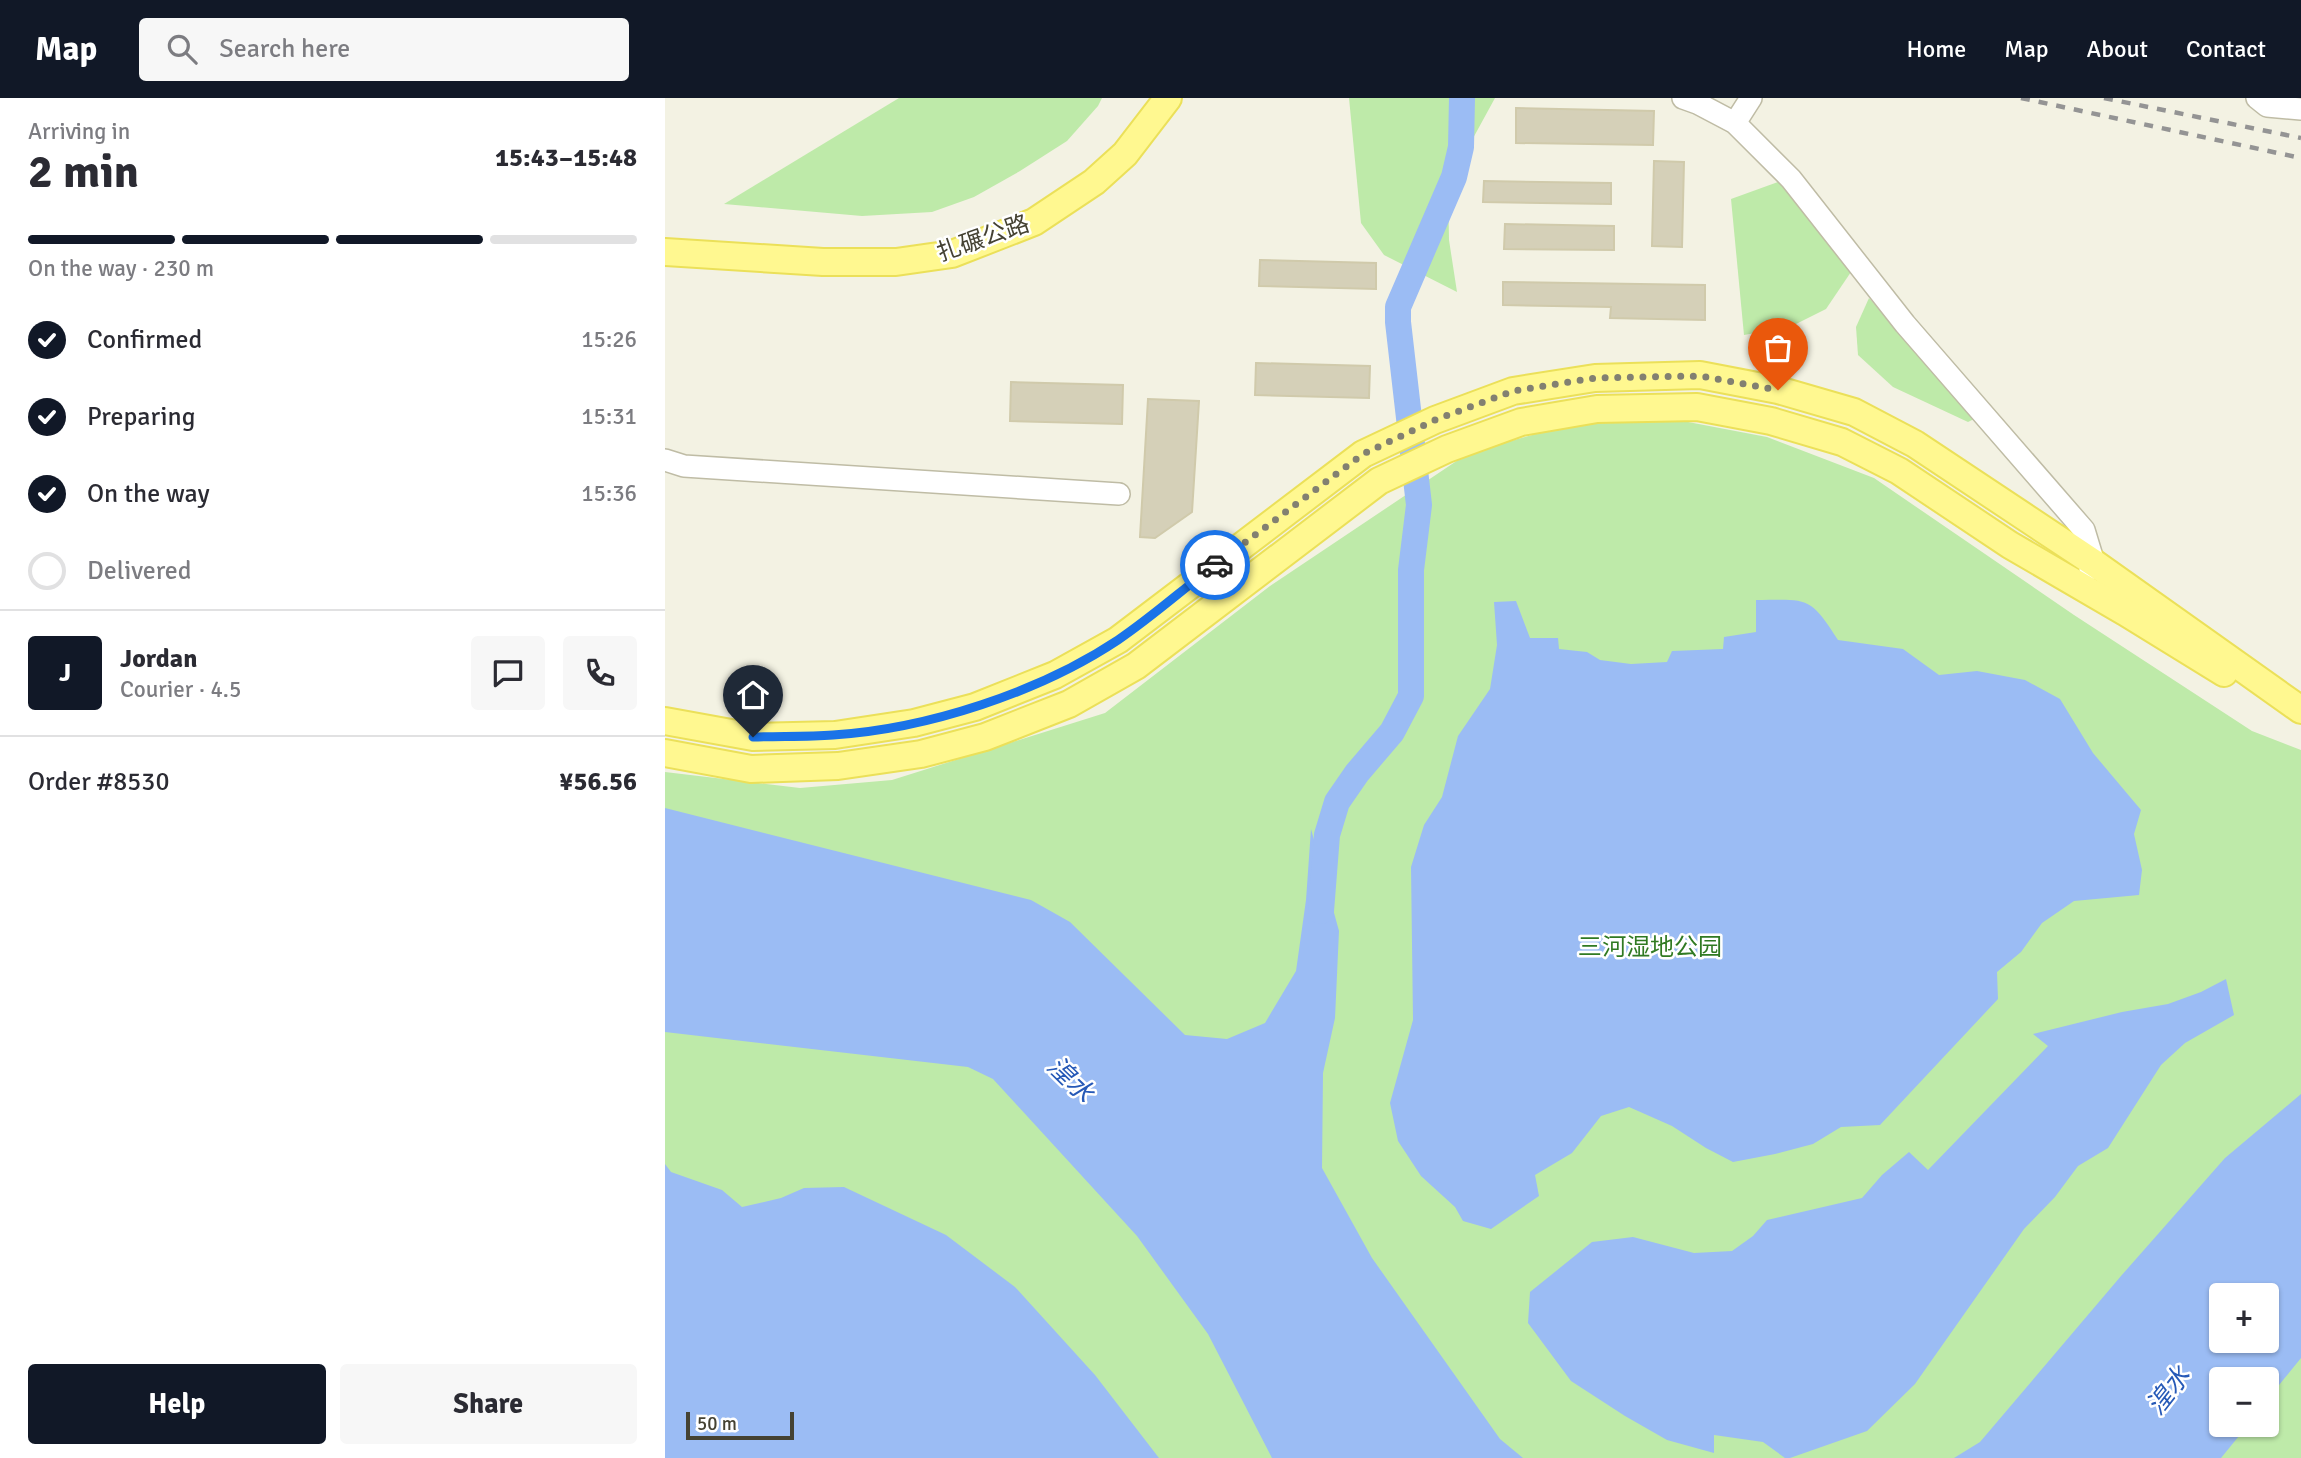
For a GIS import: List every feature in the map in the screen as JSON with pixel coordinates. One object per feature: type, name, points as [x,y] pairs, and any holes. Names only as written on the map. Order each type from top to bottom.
[{"type":"main road","name":"扎碾公路","points":[[665,234],[823,245],[894,244],[947,237],[1026,206],[1083,169],[1112,142],[1147,98]]},
{"type":"main road","name":"扎碾公路","points":[[665,252],[823,262],[896,262],[951,254],[1034,222],[1094,183],[1125,154],[1168,98]]},
{"type":"main road","points":[[665,721],[753,737],[835,735],[914,723],[975,707],[1055,675],[1118,640],[1363,454],[1435,420],[1513,391],[1595,378],[1700,376],[1778,390],[1854,412],[1915,443],[2094,563],[2301,710]]},
{"type":"main road","points":[[665,753],[751,769],[838,766],[921,754],[985,737],[1069,704],[1136,666],[1379,481],[1447,449],[1521,422],[1597,409],[1697,407],[1771,421],[1842,442],[1899,471],[2010,545],[2125,612],[2215,669],[2301,710]]},
{"type":"street","points":[[1683,98],[1735,123],[1791,179],[1905,324],[2084,530],[2094,563],[2080,585]]},
{"type":"street","points":[[1735,123],[1751,98]]},
{"type":"street","points":[[2257,98],[2267,106],[2301,109]]},
{"type":"street","points":[[665,460],[684,466],[1119,494]]},
{"type":"green space","points":[[899,98],[1102,98],[1067,141],[974,197],[932,212],[862,216],[724,204]]},
{"type":"green space","points":[[1349,98],[1495,98],[1448,184],[1449,240],[1457,292],[1384,255],[1361,223]]},
{"type":"green space","points":[[1786,179],[1853,269],[1826,309],[1790,327],[1744,335],[1731,199]]},
{"type":"green space","points":[[1869,298],[1976,418],[1968,422],[1893,387],[1858,355],[1856,327]]},
{"type":"green space","name":"三河湿地公园","points":[[1667,418],[1767,437],[1874,478],[2074,615],[2252,731],[2301,750],[2301,1458],[665,1458],[665,772],[800,788],[892,780],[1105,713],[1270,586],[1470,452],[1572,424]]},
{"type":"water","points":[[1756,600],[1806,603],[1820,615],[1838,640],[1903,649],[1939,675],[1977,671],[2025,680],[2060,699],[2093,753],[2141,810],[2134,834],[2142,870],[2139,895],[2074,901],[2042,923],[2021,952],[1997,972],[1998,999],[1880,1125],[1841,1127],[1813,1144],[1733,1162],[1672,1126],[1629,1107],[1601,1116],[1572,1153],[1535,1175],[1539,1196],[1491,1229],[1463,1221],[1455,1207],[1421,1176],[1398,1141],[1390,1103],[1413,1020],[1411,867],[1424,825],[1442,797],[1458,736],[1490,689],[1497,645],[1494,602],[1516,601],[1530,638],[1558,638],[1559,649],[1587,652],[1600,660],[1631,664],[1667,662],[1672,651],[1723,649],[1724,637],[1756,632]]},
{"type":"water","name":"湟水","points":[[665,808],[1031,900],[1070,922],[1185,1035],[1227,1039],[1265,1023],[1296,971],[1306,900],[1311,829],[1339,931],[1335,1018],[1323,1073],[1322,1168],[1372,1258],[1500,1439],[1523,1458],[1272,1458],[1208,1334],[1137,1236],[993,1079],[968,1067],[665,1032]]},
{"type":"water","points":[[2226,979],[2234,1015],[2185,1043],[2161,1065],[2108,1148],[2078,1166],[2055,1197],[2024,1229],[1915,1384],[1867,1431],[1790,1458],[1785,1458],[1763,1442],[1714,1435],[1714,1453],[1667,1440],[1571,1381],[1528,1323],[1530,1292],[1592,1242],[1633,1237],[1694,1253],[1732,1251],[1753,1236],[1767,1220],[1862,1198],[1882,1175],[1909,1152],[1928,1170],[2048,1046],[2033,1034],[2122,1012],[2168,1004]]},
{"type":"water","name":"湟水","points":[[2301,1094],[2301,1358],[2279,1385],[2279,1367],[2209,1367],[2209,1437],[2238,1437],[2221,1458],[1954,1458],[1980,1442],[2225,1158]]},
{"type":"water","points":[[665,1164],[671,1172],[722,1190],[742,1207],[781,1198],[804,1188],[844,1187],[946,1235],[1015,1287],[1095,1375],[1159,1458],[665,1458]]},
{"type":"building","points":[[1516,108],[1654,111],[1653,145],[1516,143]]},
{"type":"building","points":[[1654,161],[1684,162],[1682,247],[1652,246]]},
{"type":"building","points":[[1484,181],[1611,183],[1611,204],[1483,202]]},
{"type":"building","points":[[1505,224],[1614,226],[1614,250],[1504,249]]},
{"type":"building","points":[[1260,260],[1376,263],[1376,289],[1259,286]]},
{"type":"building","points":[[1503,282],[1705,285],[1705,320],[1610,318],[1611,307],[1503,305]]},
{"type":"building","points":[[1256,363],[1370,366],[1369,398],[1255,395]]},
{"type":"building","points":[[1011,382],[1123,385],[1122,424],[1010,421]]},
{"type":"building","points":[[1148,399],[1199,401],[1192,512],[1155,538],[1140,537]]},
{"type":"waterway","points":[[1321,911],[1327,835],[1337,802],[1357,773],[1392,732],[1411,696],[1411,570],[1419,505],[1398,307],[1454,177],[1461,147],[1462,98]]},
{"type":"railway","points":[[2021,98],[2301,158]]},
{"type":"railway","points":[[2104,98],[2301,138]]},
{"type":"way so far","points":[[1215,565],[1363,454],[1435,420],[1513,391],[1595,378],[1700,376],[1778,390]]},
{"type":"route","points":[[753,737],[835,735],[914,723],[975,707],[1055,675],[1118,640],[1215,565]]}]
